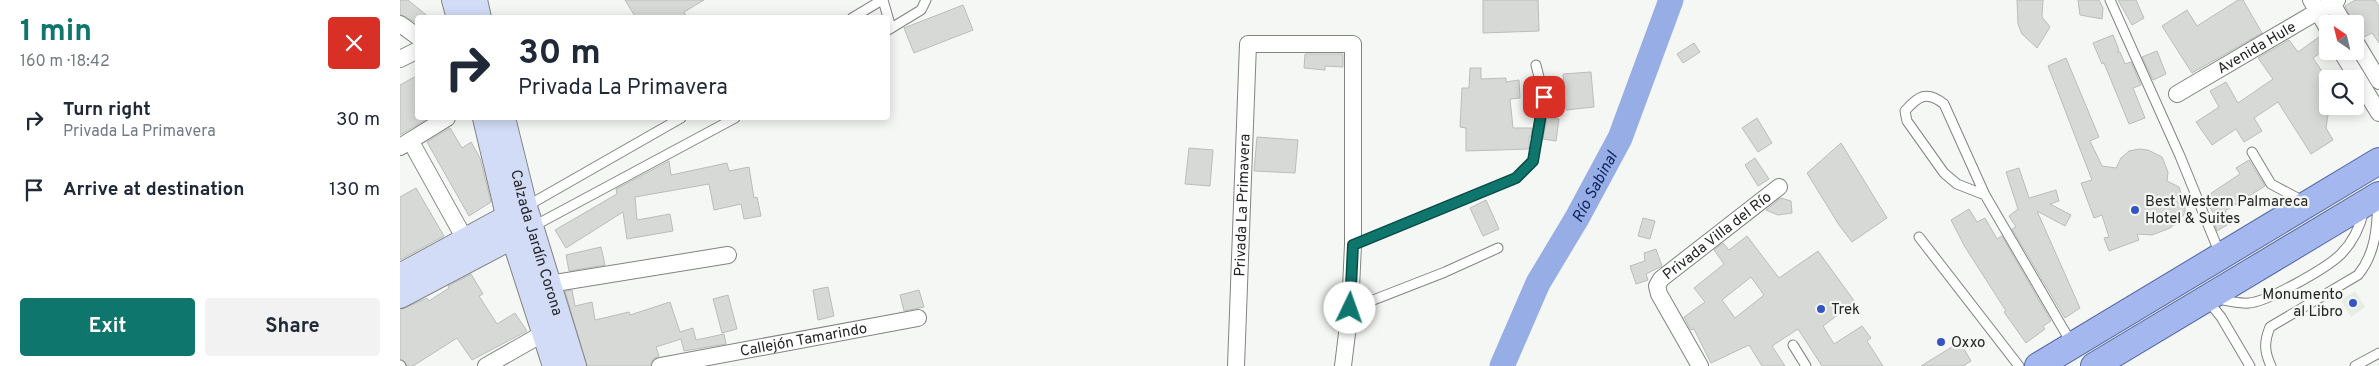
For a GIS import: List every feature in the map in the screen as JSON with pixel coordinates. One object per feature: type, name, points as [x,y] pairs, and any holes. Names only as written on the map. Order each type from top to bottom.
[{"type":"main road","points":[[454,0],[458,15]]},
{"type":"main road","points":[[475,0],[479,15]]},
{"type":"main road","name":"Calzada Jardín Corona","points":[[486,120],[520,222],[548,284],[574,366]]},
{"type":"main road","name":"Calzada Jardín Corona","points":[[503,120],[520,222],[544,333],[555,366]]},
{"type":"main road","points":[[2038,366],[2379,161]]},
{"type":"main road","points":[[2081,339],[2100,362],[2375,197]]},
{"type":"main road","points":[[400,276],[466,241],[520,222]]},
{"type":"main road","points":[[400,296],[520,222]]},
{"type":"street","name":"Avenida Hule","points":[[2177,94],[2314,6],[2333,1]]},
{"type":"street","points":[[2333,1],[2340,15]]},
{"type":"street","points":[[400,24],[415,35]]},
{"type":"street","name":"Privada La Primavera","points":[[1236,366],[1248,44],[1353,44],[1353,245]]},
{"type":"street","points":[[400,59],[415,52]]},
{"type":"street","points":[[2364,56],[2379,81]]},
{"type":"street","points":[[2347,60],[2379,113]]},
{"type":"street","points":[[444,120],[405,144],[466,241]]},
{"type":"street","name":"Privada Villa del Río","points":[[1700,366],[1659,294],[1657,286],[1661,279],[1779,187]]},
{"type":"street","points":[[1342,366],[1350,308],[1353,245]]},
{"type":"street","points":[[548,284],[728,255]]},
{"type":"street","name":"Callejón Tamarindo","points":[[660,366],[918,318]]},
{"type":"street","points":[[486,366],[544,333]]},
{"type":"lane","points":[[857,15],[882,0],[886,15]]},
{"type":"lane","points":[[890,28],[921,10],[926,0]]},
{"type":"lane","points":[[2110,0],[2180,156],[2221,256]]},
{"type":"lane","points":[[1353,245],[1516,178],[1533,161],[1544,97],[1536,65]]},
{"type":"lane","points":[[1985,195],[1958,184],[1944,173],[1907,121],[1905,111],[1912,102],[1922,96],[1935,97],[1944,104],[1985,195],[2081,339]]},
{"type":"lane","points":[[520,222],[678,120]]},
{"type":"lane","points":[[520,222],[728,120]]},
{"type":"lane","points":[[2252,152],[2270,184],[2308,204]]},
{"type":"lane","points":[[2271,366],[2265,352],[2264,340],[2270,327],[2358,274],[2368,261],[2376,232],[2375,197]]},
{"type":"lane","points":[[1919,237],[2019,366]]},
{"type":"lane","points":[[1350,308],[1445,272],[1498,248]]},
{"type":"lane","points":[[2208,298],[2250,366]]},
{"type":"lane","points":[[1793,345],[1806,366]]},
{"type":"lane","points":[[2355,366],[2379,353]]},
{"type":"shaded area","name":"Monumento al Libro","points":[[2355,291],[2365,307],[2351,317],[2341,300]]},
{"type":"building","points":[[400,0],[408,0],[426,15],[415,15],[415,22],[400,14]]},
{"type":"building","points":[[625,0],[704,0],[684,12],[686,15],[634,15]]},
{"type":"building","points":[[1483,0],[1538,0],[1539,31],[1483,33]]},
{"type":"building","points":[[2017,0],[2043,0],[2042,17],[2050,27],[2037,48],[2022,34],[2018,24]]},
{"type":"building","points":[[2078,0],[2099,0],[2103,8],[2102,19],[2080,15]]},
{"type":"building","points":[[2118,0],[2136,0],[2144,18],[2132,25]]},
{"type":"building","points":[[2238,0],[2243,0],[2262,33],[2192,73],[2162,26],[2187,10],[2197,26]]},
{"type":"building","points":[[2355,0],[2375,0],[2379,6],[2379,43],[2372,33],[2364,37],[2364,15],[2350,15],[2345,6]]},
{"type":"building","points":[[963,5],[973,30],[914,53],[904,28]]},
{"type":"building","points":[[2113,35],[2119,50],[2117,52],[2120,52],[2125,64],[2131,62],[2141,85],[2133,88],[2145,118],[2129,124],[2104,63],[2102,64],[2093,43]]},
{"type":"building","points":[[2319,37],[2319,54],[2313,58],[2321,70],[2319,70],[2319,115],[2328,115],[2326,128],[2333,140],[2311,154],[2278,102],[2254,118],[2262,131],[2244,142],[2236,129],[2212,145],[2196,122],[2219,107],[2210,91],[2226,82],[2238,103],[2273,79],[2258,58],[2289,40],[2298,52]]},
{"type":"building","points":[[1694,43],[1700,52],[1683,63],[1677,54]]},
{"type":"building","points":[[2157,51],[2166,74],[2153,80],[2142,57]]},
{"type":"building","points":[[1305,54],[1343,54],[1343,67],[1325,66],[1325,70],[1304,68]]},
{"type":"building","points":[[2066,58],[2099,137],[2090,141],[2102,166],[2116,168],[2121,158],[2129,151],[2139,149],[2148,150],[2162,157],[2168,172],[2167,181],[2179,187],[2185,205],[2185,213],[2170,228],[2152,235],[2137,234],[2139,240],[2109,251],[2104,238],[2109,237],[2102,215],[2094,218],[2081,183],[2092,180],[2048,66]]},
{"type":"building","points":[[1470,68],[1481,68],[1481,79],[1506,78],[1506,82],[1519,80],[1520,98],[1510,99],[1513,128],[1532,128],[1531,137],[1529,137],[1529,149],[1466,151],[1466,128],[1460,127],[1462,88],[1469,88]]},
{"type":"building","points":[[1591,72],[1594,107],[1566,110],[1563,74]]},
{"type":"building","points":[[415,77],[415,120],[426,120],[400,135],[400,85]]},
{"type":"building","points":[[1547,118],[1559,119],[1556,141],[1543,139]]},
{"type":"building","points":[[1757,118],[1772,143],[1758,152],[1742,128]]},
{"type":"building","points":[[450,128],[462,148],[471,142],[480,158],[491,202],[469,216],[427,142]]},
{"type":"building","points":[[1257,137],[1298,140],[1295,173],[1254,171]]},
{"type":"building","points":[[1841,143],[1887,218],[1852,242],[1839,225],[1807,173]]},
{"type":"building","points":[[1189,148],[1213,150],[1210,186],[1185,184]]},
{"type":"building","points":[[1755,158],[1769,179],[1758,186],[1745,165]]},
{"type":"building","points":[[2249,160],[2265,186],[2225,211],[2232,222],[2217,231],[2213,219],[2216,217],[2204,198],[2240,174],[2236,168]]},
{"type":"building","points":[[669,161],[671,175],[727,163],[729,171],[749,167],[754,198],[757,197],[761,216],[744,219],[741,204],[714,210],[709,184],[635,197],[637,220],[670,214],[673,231],[627,239],[623,212],[566,248],[555,230],[617,194],[616,189]]},
{"type":"building","points":[[2019,168],[2029,198],[2056,190],[2059,201],[2050,204],[2071,215],[2065,226],[2037,211],[2080,308],[2065,318],[2012,229],[2016,227],[2009,216],[2018,209],[2006,172]]},
{"type":"building","points":[[416,188],[444,236],[400,260],[400,197]]},
{"type":"building","points":[[1781,198],[1791,201],[1792,213],[1778,215],[1766,210]]},
{"type":"building","points":[[1486,200],[1499,229],[1483,236],[1470,208]]},
{"type":"building","points":[[1969,209],[1977,222],[1985,218],[1997,239],[2002,236],[2051,321],[2043,326],[2045,329],[2026,343],[2004,312],[2006,311],[1965,247],[1951,220]]},
{"type":"building","points":[[1643,218],[1655,221],[1650,239],[1638,236]]},
{"type":"building","points":[[1747,236],[1779,278],[1818,251],[1855,302],[1823,326],[1834,344],[1862,326],[1871,338],[1867,341],[1883,366],[1822,366],[1798,329],[1772,346],[1785,366],[1762,366],[1749,345],[1711,363],[1694,329],[1691,330],[1684,317],[1705,302],[1694,288],[1724,264],[1714,250],[1723,243],[1729,250]],"holes":[[[1751,277],[1764,295],[1735,318],[1722,300]]]},
{"type":"building","points":[[601,247],[605,265],[569,271],[566,255]]},
{"type":"building","points":[[1656,249],[1662,266],[1646,274],[1648,280],[1636,284],[1630,266],[1645,261],[1644,253]]},
{"type":"building","points":[[471,274],[483,294],[479,296],[497,324],[515,313],[527,331],[472,360],[457,338],[413,366],[407,366],[400,359],[400,310],[427,298],[429,301],[449,288],[448,286]]},
{"type":"building","points":[[828,287],[834,316],[818,320],[813,290]]},
{"type":"building","points":[[572,290],[575,306],[592,302],[595,320],[629,312],[630,315],[670,302],[680,332],[693,328],[696,340],[724,334],[726,344],[684,351],[681,339],[656,347],[659,356],[653,359],[650,366],[587,366],[565,291]]},
{"type":"building","points":[[919,290],[924,307],[904,311],[900,295]]},
{"type":"building","points":[[728,295],[737,329],[722,333],[713,299]]},
{"type":"building","points":[[1960,342],[1971,361],[1963,366],[1921,366]]},
{"type":"waterway","name":"Río Sabinal","points":[[1502,366],[1538,283],[1577,218],[1620,138],[1671,0]]},
{"type":"place","name":"Best Western Palmareca Hotel & Suites","points":[[2135,210]]},
{"type":"place","name":"Monumento al Libro","points":[[2353,303]]},
{"type":"place","name":"Trek","points":[[1821,309]]},
{"type":"place","name":"Oxxo","points":[[1941,342]]},
{"type":"route","points":[[1350,308],[1353,245],[1516,178],[1533,161],[1544,97]]}]
